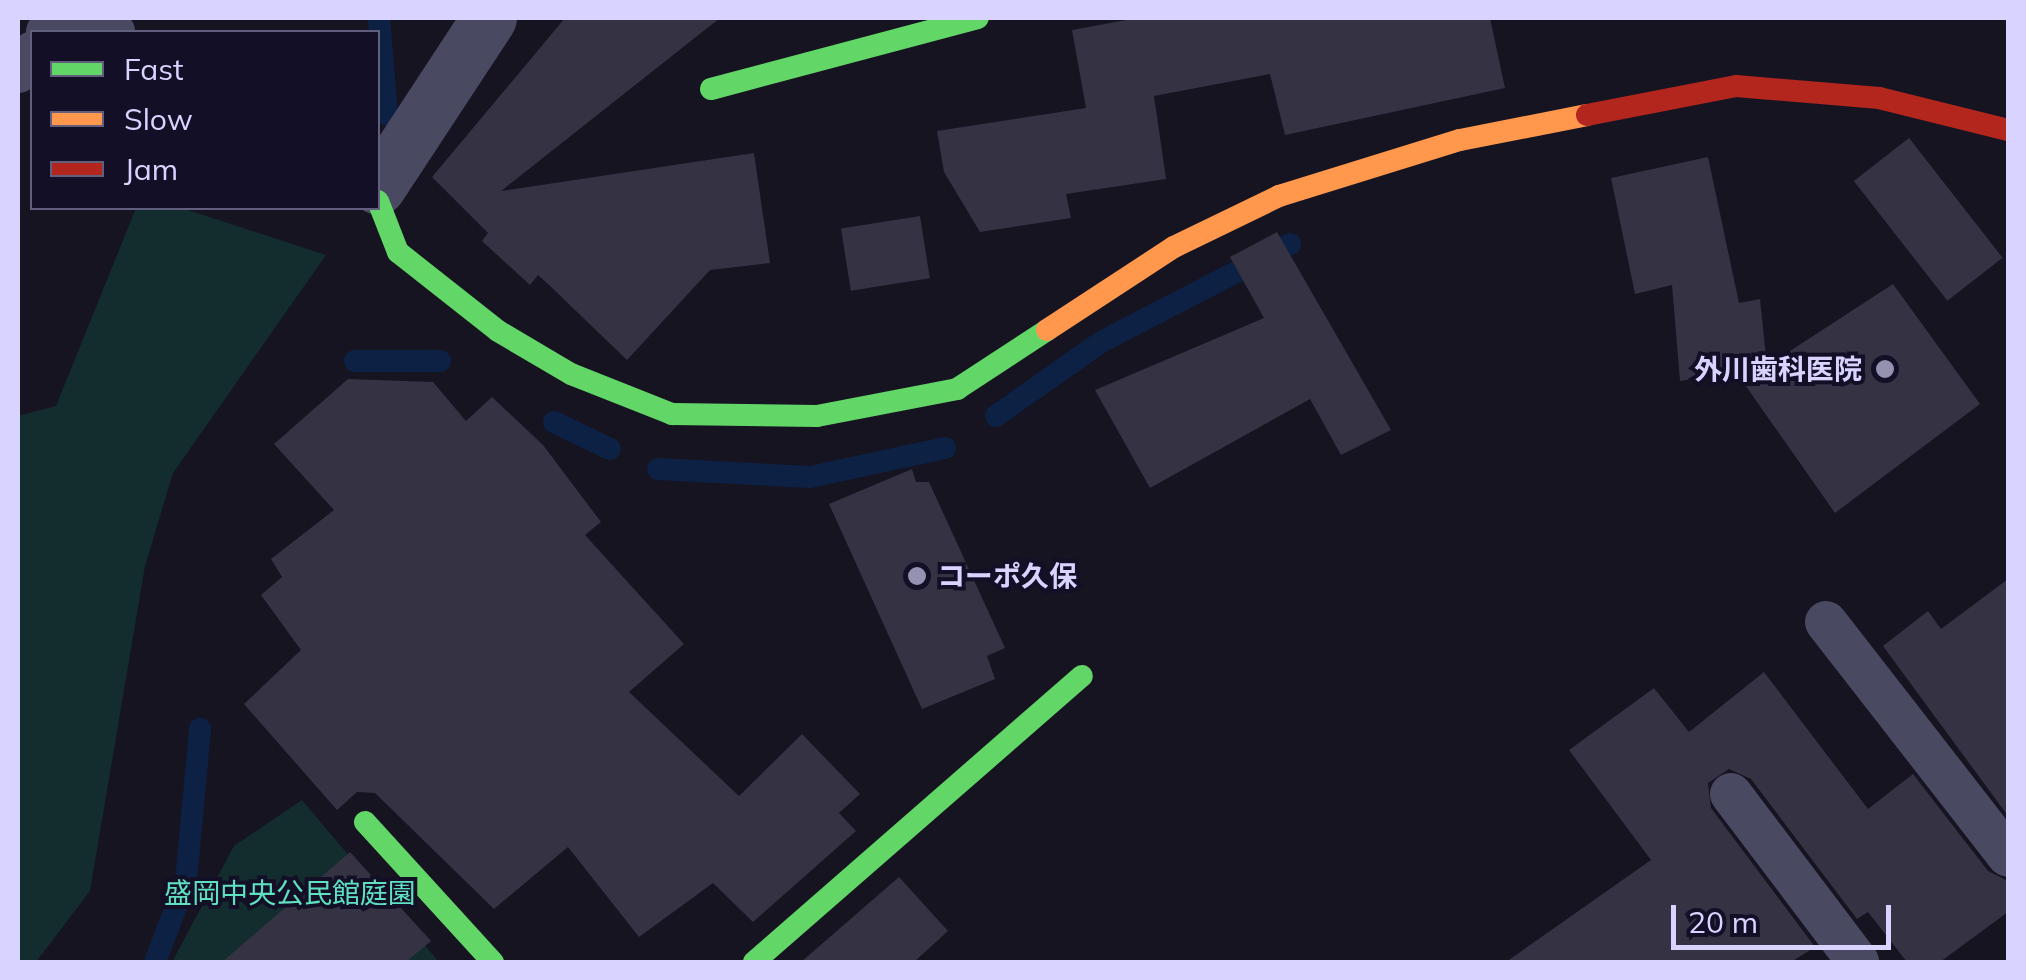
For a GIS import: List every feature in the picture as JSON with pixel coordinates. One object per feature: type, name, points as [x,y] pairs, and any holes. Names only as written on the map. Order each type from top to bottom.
[{"type":"street","points":[[380,183],[489,18]]},
{"type":"street","points":[[712,89],[978,18]]},
{"type":"street","points":[[380,205],[398,252],[498,331],[571,374],[672,414],[817,416],[956,390],[1174,247],[1279,196],[1460,140],[1736,86],[1879,98],[2008,130]]},
{"type":"street","points":[[754,962],[1082,676]]},
{"type":"street","points":[[365,822],[493,962]]},
{"type":"lane","points":[[1826,622],[2008,856]]},
{"type":"lane","points":[[1731,794],[1858,962]]},
{"type":"green space","points":[[135,210],[188,210],[326,255],[173,473],[145,566],[90,891],[36,962],[18,962],[18,416],[56,406]]},
{"type":"green space","name":"盛岡中央公民館庭園","points":[[302,800],[439,962],[172,962],[234,846]]},
{"type":"building","points":[[565,18],[720,18],[501,191],[754,153],[770,263],[710,270],[627,360],[538,275],[530,285],[482,241],[488,233],[432,177]]},
{"type":"building","points":[[1137,18],[1490,18],[1505,88],[1285,135],[1270,74],[1154,96],[1166,179],[1066,194],[1071,218],[980,232],[944,172],[937,131],[1086,108],[1072,30]]},
{"type":"building","points":[[1909,138],[2003,258],[1947,301],[1854,181]]},
{"type":"building","points":[[1708,157],[1739,303],[1760,299],[1767,366],[1893,284],[1980,404],[1835,513],[1743,382],[1761,370],[1680,381],[1672,285],[1635,294],[1611,178]]},
{"type":"building","points":[[920,216],[930,278],[851,291],[841,229]]},
{"type":"building","points":[[1277,232],[1391,430],[1341,455],[1310,399],[1150,488],[1095,390],[1264,318],[1230,257]]},
{"type":"building","points":[[348,379],[433,382],[466,421],[492,397],[543,445],[601,522],[585,535],[684,644],[629,692],[739,796],[802,734],[860,794],[839,813],[856,831],[753,922],[713,883],[639,937],[568,847],[494,909],[375,793],[357,792],[337,810],[244,704],[301,650],[261,595],[282,577],[271,559],[334,510],[274,444]]},
{"type":"building","name":"コーポ久保","points":[[912,469],[916,482],[929,482],[1005,648],[987,656],[995,679],[922,709],[829,504]]},
{"type":"building","points":[[2008,579],[2008,816],[1883,646],[1928,611],[1941,629]]},
{"type":"building","points":[[1764,672],[1868,809],[1913,774],[1988,871],[2008,881],[2008,912],[1940,962],[1907,962],[1868,912],[1857,919],[1751,779],[1729,769],[1708,783],[1711,808],[1815,947],[1791,962],[1506,962],[1651,860],[1569,750],[1654,688],[1689,732]]},
{"type":"building","points":[[350,852],[431,941],[406,962],[222,962]]},
{"type":"building","points":[[899,877],[948,931],[914,962],[801,962]]},
{"type":"waterway","points":[[379,18],[380,30]]},
{"type":"waterway","points":[[380,30],[387,115]]},
{"type":"waterway","points":[[996,416],[1101,342],[1290,244]]},
{"type":"waterway","points":[[355,361],[440,361]]},
{"type":"waterway","points":[[554,422],[610,449]]},
{"type":"waterway","points":[[658,469],[810,477],[945,448]]},
{"type":"waterway","points":[[155,962],[186,881],[200,729]]},
{"type":"traffic: fast","points":[[711,89],[978,18]]},
{"type":"traffic: fast","points":[[380,206],[398,252],[498,331],[571,374],[672,414],[817,416],[957,389],[1047,330]]},
{"type":"traffic: fast","points":[[754,962],[1082,676]]},
{"type":"traffic: fast","points":[[365,822],[493,962]]},
{"type":"traffic: slow","points":[[1047,330],[1174,247],[1279,196],[1460,140],[1587,115]]},
{"type":"traffic: jam","points":[[1587,115],[1736,86],[1879,98],[2008,130]]},
{"type":"place","name":"外川歯科医院","points":[[1885,369]]},
{"type":"place","name":"コーポ久保","points":[[917,576]]}]
